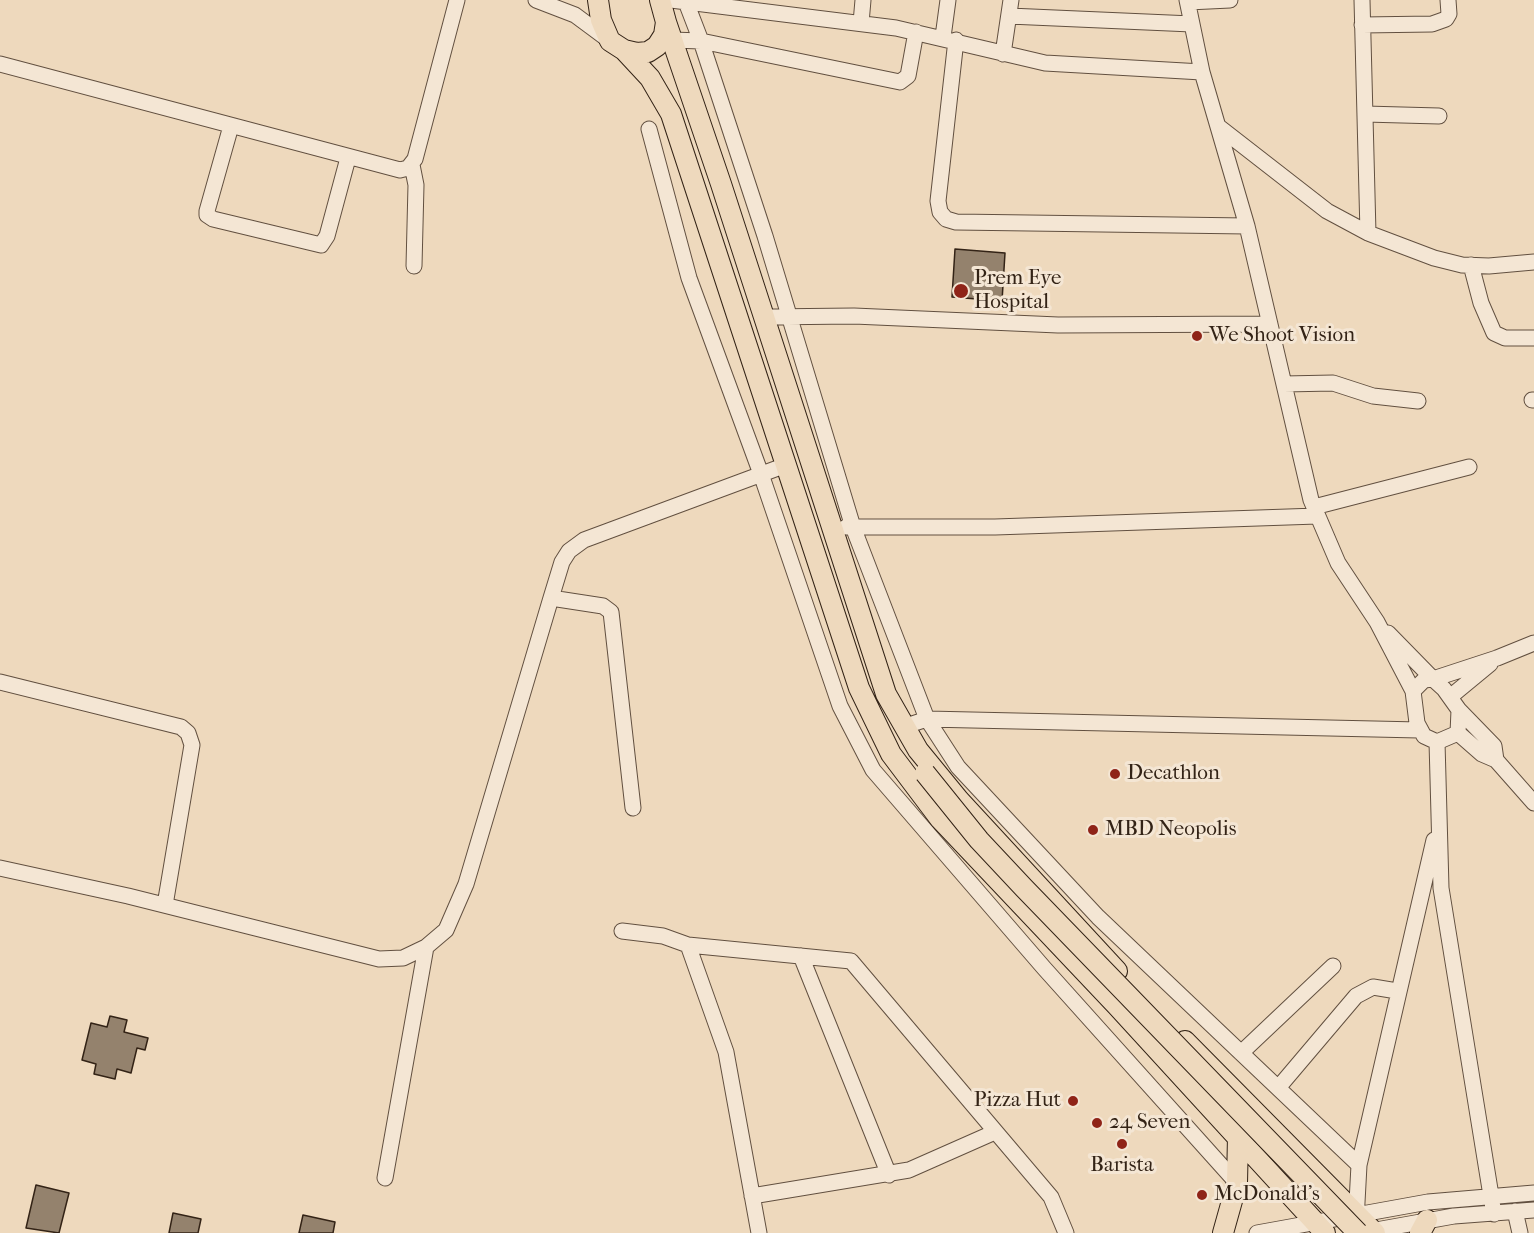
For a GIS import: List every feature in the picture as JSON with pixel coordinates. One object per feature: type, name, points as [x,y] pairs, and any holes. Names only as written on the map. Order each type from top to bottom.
[{"type":"main road","points":[[598,0],[602,20],[617,46],[650,78],[671,114],[858,687],[891,754],[940,819],[1321,1227]]},
{"type":"main road","points":[[660,0],[886,694],[903,727],[918,750],[959,800],[1137,993],[1363,1229]]},
{"type":"main road","points":[[617,46],[648,52],[657,46],[669,31]]},
{"type":"main road","points":[[918,750],[918,762],[925,773],[979,840],[1363,1229]]},
{"type":"main road","points":[[1223,1233],[1237,1183],[1238,1136]]},
{"type":"street","points":[[414,266],[416,185],[412,165],[458,0]]},
{"type":"street","points":[[536,0],[575,15],[617,46]]},
{"type":"street","points":[[861,23],[863,0]]},
{"type":"street","points":[[948,0],[949,39],[938,201],[940,212],[946,219],[956,222],[1246,226]]},
{"type":"street","points":[[1003,54],[1011,0]]},
{"type":"street","points":[[1230,0],[1187,1],[1202,72],[1246,226],[1315,512],[1338,563],[1377,622],[1413,692],[1419,730],[1424,736],[1437,742],[1458,733]]},
{"type":"street","points":[[1362,0],[1368,233]]},
{"type":"street","points":[[1362,25],[1432,24],[1446,19],[1449,14],[1448,0]]},
{"type":"street","points":[[678,1],[782,7],[949,39],[1045,63],[1202,72]]},
{"type":"street","points":[[678,1],[701,41],[789,316],[853,527],[927,719],[958,767],[1083,900],[1359,1165]]},
{"type":"street","points":[[1009,16],[1192,24]]},
{"type":"street","points":[[669,31],[701,41],[900,82],[908,76],[916,32]]},
{"type":"street","points":[[0,64],[348,158],[400,170],[412,165]]},
{"type":"street","points":[[1365,114],[1439,116]]},
{"type":"street","points":[[231,126],[207,211],[207,215],[213,219],[321,245],[327,236],[348,158]]},
{"type":"street","points":[[1219,127],[1327,211],[1368,233],[1434,258],[1471,265],[1534,262]]},
{"type":"street","points":[[649,129],[689,278],[761,474],[840,706],[873,770],[1029,950],[1237,1183]]},
{"type":"street","points":[[1471,265],[1481,303],[1494,333],[1505,338],[1534,338]]},
{"type":"street","points":[[764,316],[854,316],[1058,325],[1270,324]]},
{"type":"street","points":[[1284,384],[1333,383],[1373,396],[1418,401]]},
{"type":"street","points":[[0,868],[165,905],[379,959],[403,958],[426,947],[446,930],[466,884],[562,562],[574,546],[584,540],[786,465]]},
{"type":"street","points":[[831,527],[995,527],[1315,512],[1469,466]]},
{"type":"street","points":[[551,597],[603,606],[610,612],[633,808]]},
{"type":"street","points":[[1377,622],[1450,696],[1459,710],[1494,746],[1496,760]]},
{"type":"street","points":[[1413,692],[1424,680],[1433,679],[1534,644]]},
{"type":"street","points":[[1450,696],[1497,658]]},
{"type":"street","points":[[0,682],[181,727],[188,733],[192,745],[165,905]]},
{"type":"street","points":[[1458,733],[1459,710]]},
{"type":"street","points":[[903,727],[927,719],[1419,730]]},
{"type":"street","points":[[1458,733],[1482,754],[1496,760],[1534,803]]},
{"type":"street","points":[[1437,742],[1441,888],[1494,1214]]},
{"type":"street","points":[[1363,1229],[1359,1165],[1397,991],[1439,819]]},
{"type":"street","points":[[622,931],[663,936],[688,945],[846,959],[854,964],[1051,1197],[1066,1233]]},
{"type":"street","points":[[688,945],[726,1052],[759,1233]]},
{"type":"street","points":[[385,1178],[426,947]]},
{"type":"street","points":[[801,956],[890,1175]]},
{"type":"street","points":[[1241,1053],[1333,966]]},
{"type":"street","points":[[1278,1088],[1356,996],[1373,987],[1397,991]]},
{"type":"street","points":[[752,1196],[890,1175],[909,1170],[995,1132]]},
{"type":"street","points":[[1363,1229],[1428,1202],[1534,1193]]},
{"type":"street","points":[[1257,1233],[1321,1227],[1363,1229],[1423,1227],[1494,1214],[1534,1210]]},
{"type":"street","points":[[1515,1211],[1520,1233]]},
{"type":"building","points":[[955,249],[1005,253],[1002,301],[952,297]]},
{"type":"building","points":[[110,1016],[127,1020],[124,1032],[148,1038],[145,1050],[137,1048],[131,1073],[117,1069],[115,1079],[94,1074],[96,1064],[82,1060],[91,1023],[107,1027]]},
{"type":"building","points":[[36,1185],[69,1193],[59,1233],[26,1228]]},
{"type":"building","points":[[173,1213],[201,1219],[198,1233],[169,1233]]},
{"type":"building","points":[[303,1215],[335,1222],[333,1233],[299,1233]]},
{"type":"place","name":"Prem Eye Hospital","points":[[961,291]]},
{"type":"place","name":"We Shoot Vision","points":[[1197,336]]},
{"type":"place","name":"Decathlon","points":[[1115,774]]},
{"type":"place","name":"MBD Neopolis","points":[[1093,830]]},
{"type":"place","name":"Pizza Hut","points":[[1073,1101]]},
{"type":"place","name":"24 Seven","points":[[1097,1123]]},
{"type":"place","name":"Barista","points":[[1122,1144]]},
{"type":"place","name":"McDonald's","points":[[1202,1195]]}]
